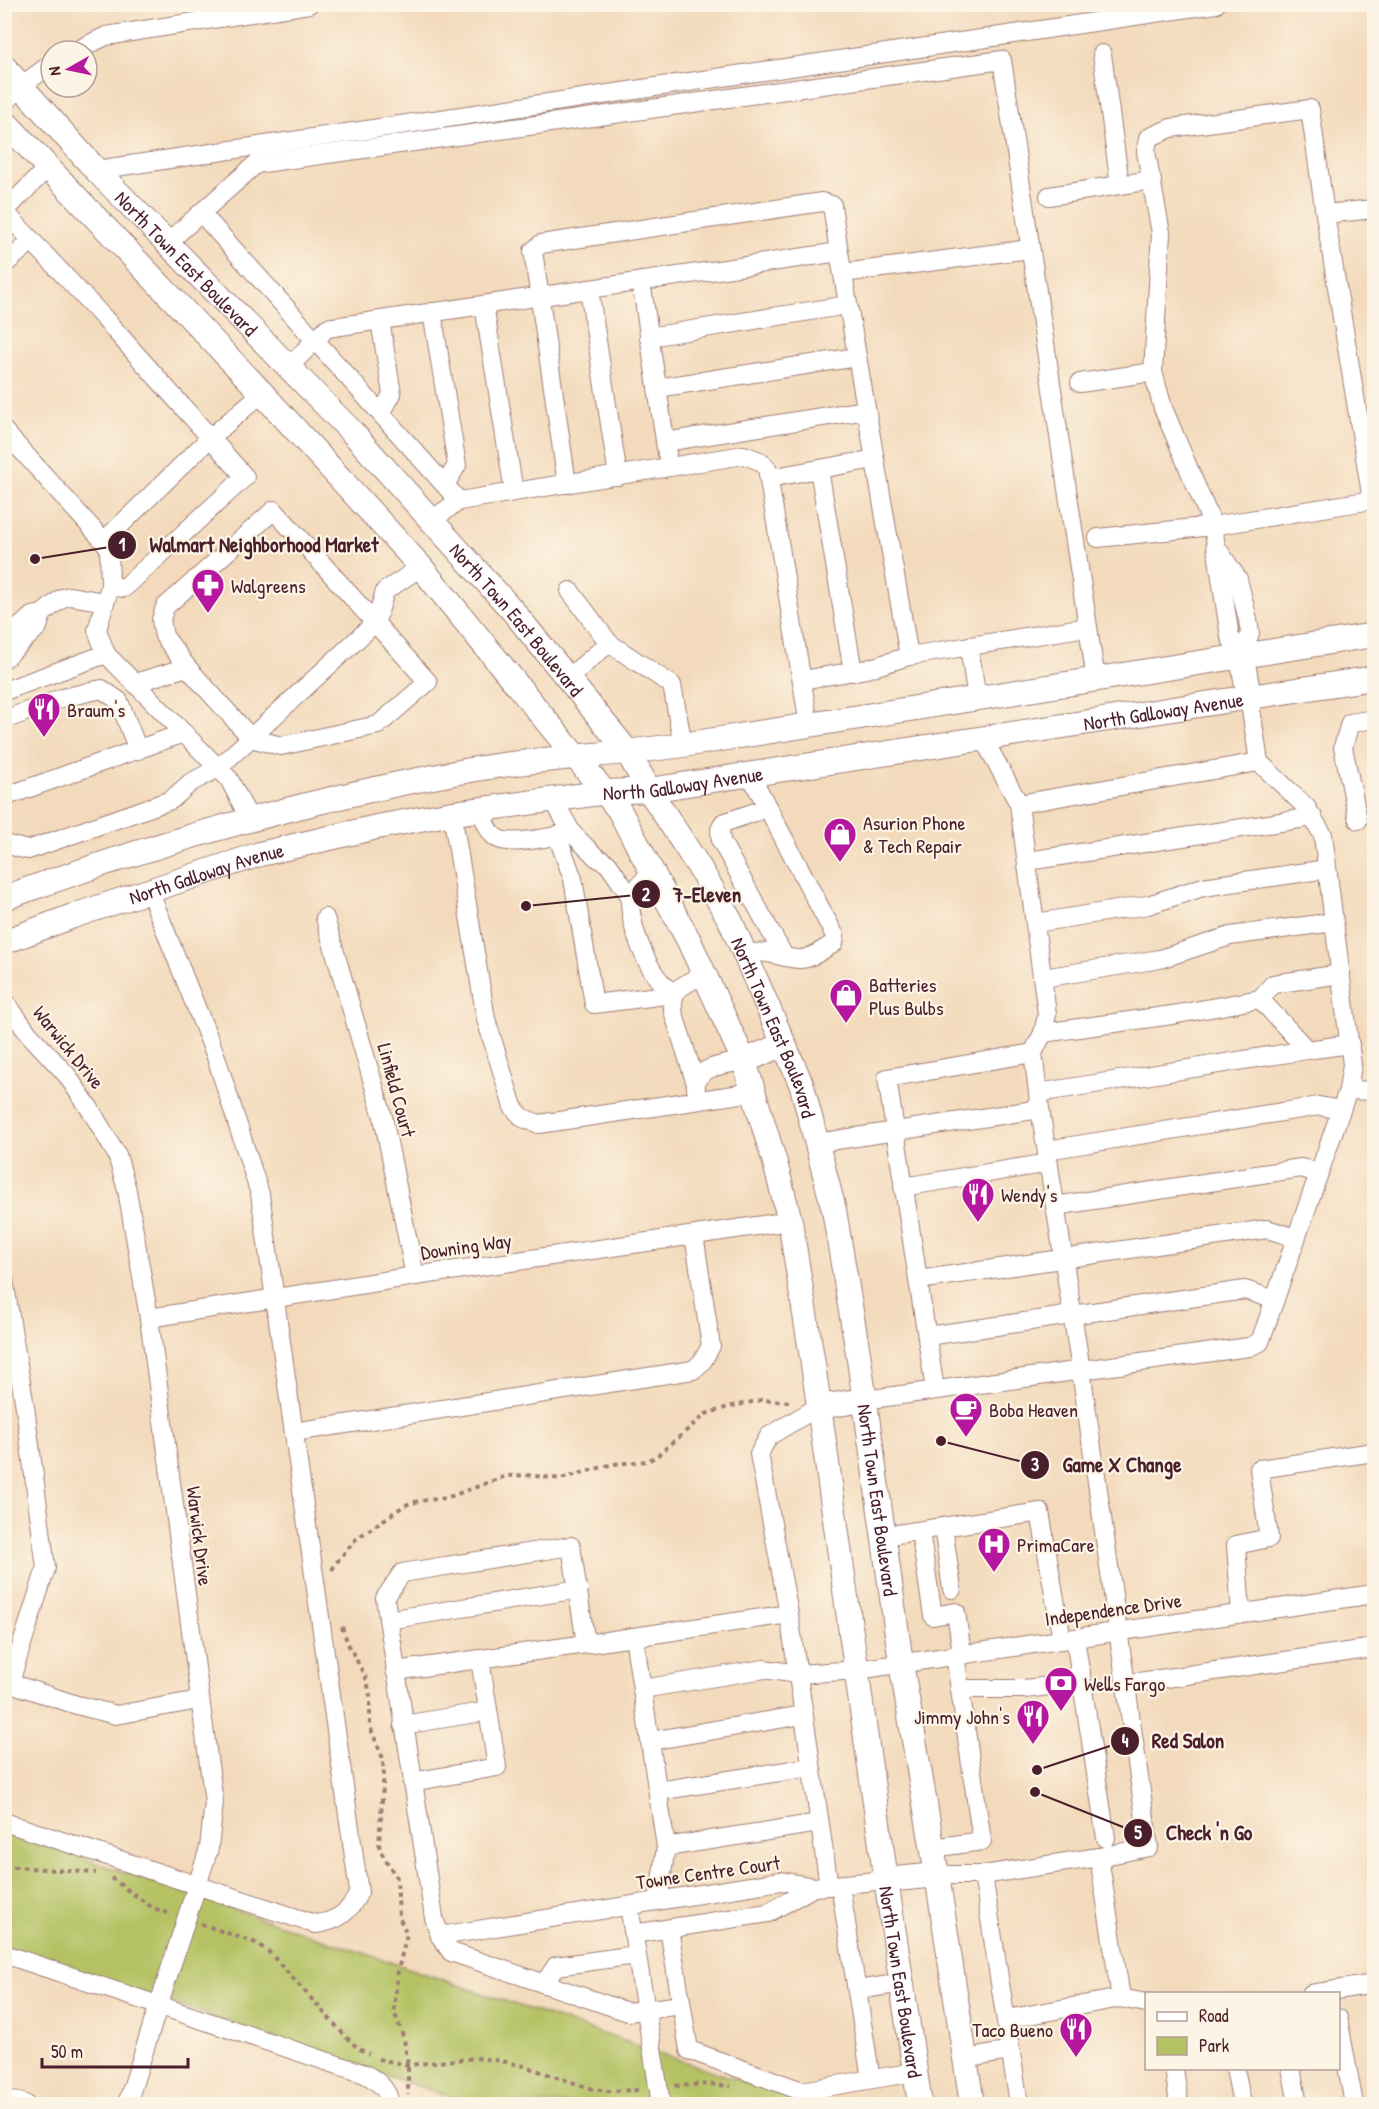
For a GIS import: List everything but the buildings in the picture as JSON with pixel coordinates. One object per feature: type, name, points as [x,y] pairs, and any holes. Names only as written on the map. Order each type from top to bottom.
[{"type":"main road","name":"North Town East Boulevard","points":[[4,67],[96,170],[351,432],[512,610],[627,751],[730,920],[802,1086],[834,1210],[865,1400],[901,1664],[933,1848],[972,2104]]},
{"type":"main road","name":"North Town East Boulevard","points":[[4,121],[262,393],[421,567],[574,756],[607,792],[652,871],[704,973],[744,1061],[776,1163],[790,1221],[920,2104]]},
{"type":"main road","points":[[262,393],[289,367]]},
{"type":"main road","points":[[403,547],[430,521]]},
{"type":"main road","name":"North Galloway Avenue","points":[[6,894],[250,820],[455,772],[683,744],[1374,636]]},
{"type":"main road","points":[[1242,657],[1249,697]]},
{"type":"main road","name":"North Galloway Avenue","points":[[4,942],[73,916],[260,854],[378,827],[480,809],[555,801],[607,792],[649,790],[1374,678]]},
{"type":"main road","points":[[977,699],[983,738]]},
{"type":"main road","points":[[250,820],[260,854]]},
{"type":"main road","points":[[744,1061],[784,1044]]},
{"type":"main road","points":[[818,1407],[865,1400]]},
{"type":"main road","points":[[886,1880],[937,1875]]},
{"type":"street","points":[[99,39],[106,36],[309,4]]},
{"type":"street","points":[[96,170],[1216,4]]},
{"type":"street","points":[[1102,54],[1120,185]]},
{"type":"street","points":[[167,243],[256,164],[1002,60],[1096,680]]},
{"type":"street","points":[[4,104],[21,86],[39,73]]},
{"type":"street","points":[[1098,538],[1213,526],[1372,500],[1310,109],[1171,128],[1148,138],[1146,152],[1161,233],[1153,372],[1163,408],[1213,526],[1230,637],[1242,657]]},
{"type":"street","points":[[4,641],[32,615],[42,614],[62,598],[107,594],[124,588],[245,477],[111,326],[5,212],[48,167]]},
{"type":"street","points":[[1049,196],[1152,180]]},
{"type":"street","points":[[567,484],[533,251],[541,244],[799,205],[822,202],[832,205],[909,656]]},
{"type":"street","points":[[1325,214],[1374,209]]},
{"type":"street","points":[[201,213],[459,501]]},
{"type":"street","points":[[4,266],[32,240]]},
{"type":"street","points":[[843,273],[1030,249]]},
{"type":"street","points":[[289,367],[327,328],[839,252]]},
{"type":"street","points":[[641,281],[669,468]]},
{"type":"street","points":[[589,289],[618,476]]},
{"type":"street","points":[[484,305],[514,492]]},
{"type":"street","points":[[649,337],[848,305]]},
{"type":"street","points":[[432,312],[457,465],[444,485]]},
{"type":"street","points":[[380,320],[392,394],[381,414]]},
{"type":"street","points":[[657,388],[857,357]]},
{"type":"street","points":[[1080,383],[1153,372]]},
{"type":"street","points":[[104,541],[210,438],[262,393]]},
{"type":"street","points":[[665,442],[866,410]]},
{"type":"street","points":[[4,431],[110,547],[107,594],[96,630],[106,654],[229,779],[250,820]]},
{"type":"street","points":[[430,521],[459,501],[744,455],[760,461],[767,468],[769,478],[809,725]]},
{"type":"street","points":[[769,478],[875,459]]},
{"type":"street","points":[[819,469],[853,672]]},
{"type":"street","points":[[274,510],[376,622],[428,682],[378,724],[281,746],[251,738],[187,667],[164,636],[161,620],[165,607],[274,510]]},
{"type":"street","points":[[4,844],[28,850],[171,800],[190,783],[218,768],[376,622],[386,591],[421,567]]},
{"type":"street","points":[[570,591],[609,644],[672,686],[683,744]]},
{"type":"street","points":[[4,659],[38,627],[42,614]]},
{"type":"street","points":[[802,680],[867,669],[909,656],[1087,627]]},
{"type":"street","points":[[567,679],[609,644]]},
{"type":"street","points":[[969,646],[977,699]]},
{"type":"street","points":[[4,691],[106,654]]},
{"type":"street","points":[[135,683],[187,667]]},
{"type":"street","points":[[4,720],[62,698],[102,689],[119,701],[138,750]]},
{"type":"street","points":[[865,1400],[1249,1347],[1260,1342],[1348,1090],[1352,1065],[1323,835],[1306,807],[1259,762],[1249,697]]},
{"type":"street","points":[[1358,820],[1344,747],[1350,723],[1374,719]]},
{"type":"street","points":[[4,797],[184,733]]},
{"type":"street","points":[[937,1875],[983,1875],[1149,1847],[1033,1053],[1043,1033],[1047,1014],[1028,861],[1019,804],[983,738]]},
{"type":"street","points":[[1019,804],[1259,762]]},
{"type":"street","points":[[745,956],[760,951],[800,960],[834,944],[835,936],[750,774]]},
{"type":"street","points":[[555,801],[565,834],[594,1004],[674,994]]},
{"type":"street","points":[[767,808],[723,824],[720,830],[721,841],[784,956]]},
{"type":"street","points":[[480,809],[493,836],[500,840],[511,842],[565,834],[608,864],[630,896],[632,922],[639,942],[659,981],[674,994]]},
{"type":"street","points":[[452,813],[486,1019],[513,1107],[523,1119],[539,1124],[754,1092]]},
{"type":"street","points":[[1028,861],[1312,817]]},
{"type":"street","points":[[699,867],[729,857]]},
{"type":"street","points":[[1035,923],[1148,905],[1203,887],[1327,869]]},
{"type":"street","points":[[630,896],[652,871]]},
{"type":"street","points":[[4,1822],[315,1924],[328,1923],[344,1915],[359,1892],[260,1194],[215,1054],[149,890]]},
{"type":"street","name":"Linfield Court","points":[[325,918],[383,1117],[416,1276]]},
{"type":"street","points":[[1043,978],[1160,959],[1230,936],[1334,922]]},
{"type":"street","points":[[698,1100],[674,1011],[674,994],[681,986],[704,973]]},
{"type":"street","points":[[1043,1033],[1172,1015],[1260,999],[1273,984],[1341,974]]},
{"type":"street","points":[[1260,999],[1307,1050]]},
{"type":"street","name":"Warwick Drive","points":[[4,1000],[28,1033],[66,1074],[90,1109],[117,1155],[127,1190],[149,1318],[214,1802],[209,1848],[127,2104]]},
{"type":"street","points":[[816,1143],[894,1131],[1039,1101],[1307,1050],[1350,1044]]},
{"type":"street","points":[[935,1390],[887,1078],[1033,1053]]},
{"type":"street","points":[[695,1082],[701,1074],[709,1070],[744,1061]]},
{"type":"street","points":[[1348,1090],[1374,1090]]},
{"type":"street","points":[[903,1187],[1048,1157],[1319,1107],[1341,1110]]},
{"type":"street","points":[[1055,1206],[1301,1168],[1319,1173]]},
{"type":"street","name":"Downing Way","points":[[149,1318],[790,1221]]},
{"type":"street","points":[[918,1280],[1267,1229],[1296,1238]]},
{"type":"street","points":[[294,1432],[693,1370],[702,1362],[711,1346],[694,1236]]},
{"type":"street","points":[[4,1280],[25,1407],[46,1568],[7,1681],[77,1705],[116,1715],[199,1700]]},
{"type":"street","points":[[927,1336],[1245,1290],[1275,1300]]},
{"type":"street","points":[[818,1407],[769,1436],[759,1454],[789,1614],[828,1886],[857,1990],[871,2079]]},
{"type":"street","points":[[1241,1613],[1236,1545],[1269,1538],[1259,1469],[1374,1452]]},
{"type":"street","points":[[884,1536],[1040,1512],[1069,1639],[1081,1672],[1106,1838]]},
{"type":"street","points":[[933,1848],[982,1841],[961,1689],[954,1601],[943,1527]]},
{"type":"street","points":[[920,1531],[933,1616],[954,1601]]},
{"type":"street","points":[[586,1644],[571,1546],[402,1573],[385,1598],[434,1918],[440,1936],[451,1952],[628,2012],[681,2004]]},
{"type":"street","points":[[388,1620],[579,1589]]},
{"type":"street","name":"Independence Drive","points":[[642,1689],[764,1670],[798,1674],[857,1670],[1374,1594]]},
{"type":"street","points":[[395,1671],[789,1614]]},
{"type":"street","points":[[634,1637],[666,1847],[658,1901]]},
{"type":"street","points":[[1125,1684],[1374,1648]]},
{"type":"street","points":[[412,1782],[497,1767],[480,1659]]},
{"type":"street","points":[[961,1689],[1024,1689],[1060,1685],[1081,1672]]},
{"type":"street","points":[[403,1725],[488,1711]]},
{"type":"street","points":[[650,1741],[803,1715]]},
{"type":"street","points":[[658,1791],[811,1767]]},
{"type":"street","points":[[666,1847],[819,1822]]},
{"type":"street","points":[[1099,1857],[1121,1998]]},
{"type":"street","points":[[983,1875],[1019,2104]]},
{"type":"street","name":"Towne Centre Court","points":[[659,2096],[629,1906],[781,1881],[828,1886],[886,1880]]},
{"type":"street","points":[[633,1934],[768,1913],[828,1886]]},
{"type":"street","points":[[440,1936],[629,1906]]},
{"type":"street","points":[[669,1929],[689,2050],[802,2091],[915,2072]]},
{"type":"street","points":[[4,1954],[365,2074],[383,2086],[390,2104]]},
{"type":"street","points":[[544,1984],[556,1966],[636,1956]]},
{"type":"street","points":[[857,1990],[902,1983]]},
{"type":"street","points":[[1334,1992],[1374,1984]]},
{"type":"street","points":[[1007,2019],[1121,1998],[1145,2003]]},
{"type":"street","points":[[1340,2029],[1354,2104]]},
{"type":"street","points":[[965,2059],[1010,2051]]},
{"type":"street","points":[[1174,2070],[1179,2104]]},
{"type":"street","points":[[1235,2070],[1242,2104]]},
{"type":"street","points":[[1292,2070],[1298,2104]]},
{"type":"path","points":[[4,1866],[102,1875]]},
{"type":"path","points":[[108,1876],[153,1908],[256,1943],[286,1969],[354,2044],[378,2059],[408,2065],[476,2058],[502,2061],[589,2088],[659,2096],[709,2084],[741,2088]]},
{"type":"green space","points":[[5,1832],[810,2104],[471,2104],[5,1947]]},
{"type":"place","name":"Walmart Neighborhood Market","points":[[35,559]]},
{"type":"place","name":"Walgreens","points":[[208,614]]},
{"type":"place","name":"Braum's","points":[[44,738]]},
{"type":"place","name":"Asurion Phone & Tech Repair","points":[[840,863]]},
{"type":"place","name":"7-Eleven","points":[[526,906]]},
{"type":"place","name":"Batteries Plus Bulbs","points":[[846,1024]]},
{"type":"place","name":"Wendy's","points":[[978,1223]]},
{"type":"place","name":"Boba Heaven","points":[[966,1438]]},
{"type":"place","name":"Game X Change","points":[[941,1441]]},
{"type":"place","name":"PrimaCare","points":[[994,1573]]},
{"type":"place","name":"Wells Fargo","points":[[1061,1712]]},
{"type":"place","name":"Jimmy John's","points":[[1033,1745]]},
{"type":"place","name":"Red Salon","points":[[1037,1770]]},
{"type":"place","name":"Check 'n Go","points":[[1035,1792]]},
{"type":"place","name":"Taco Bueno","points":[[1076,2058]]}]
